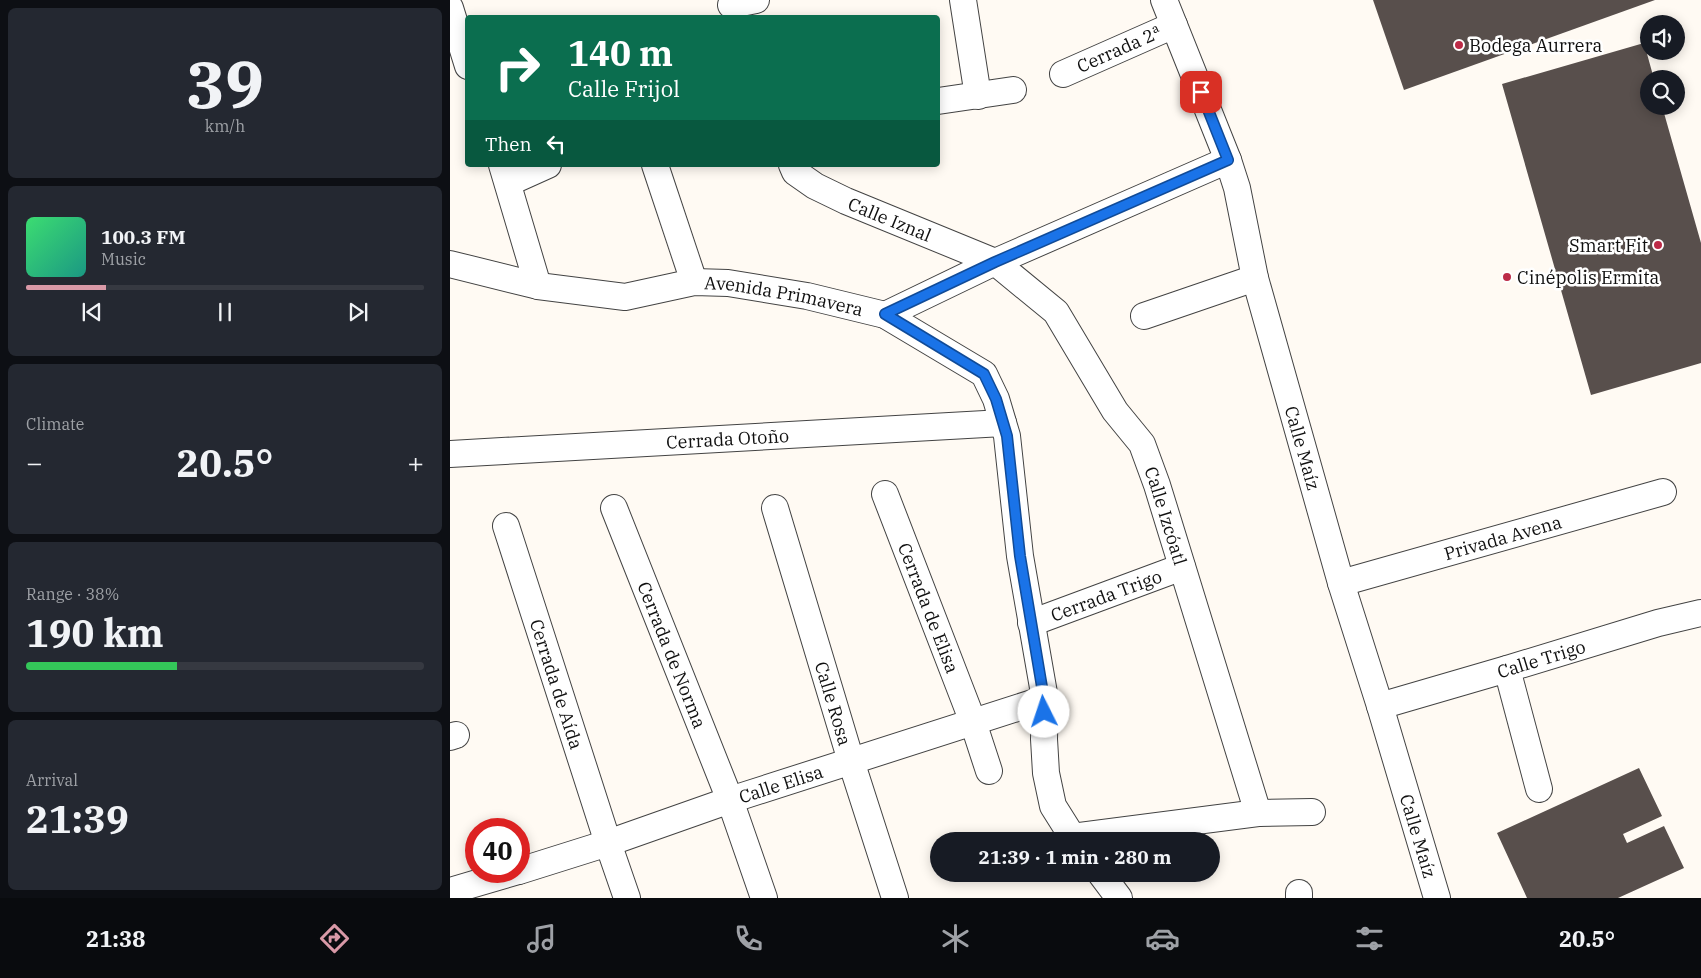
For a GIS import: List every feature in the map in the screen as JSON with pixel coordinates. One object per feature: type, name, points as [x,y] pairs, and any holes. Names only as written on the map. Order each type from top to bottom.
[{"type":"street","points":[[963,0],[978,96]]},
{"type":"street","name":"Calle Maíz","points":[[1164,0],[1228,160],[1237,188],[1255,278],[1341,583],[1437,898]]},
{"type":"street","points":[[450,8],[465,56]]},
{"type":"street","name":"Cerrada 2ª","points":[[1063,74],[1174,25]]},
{"type":"street","points":[[940,102],[1014,90]]},
{"type":"street","points":[[885,314],[995,262],[1228,160]]},
{"type":"street","points":[[538,167],[505,174],[538,286]]},
{"type":"street","points":[[656,167],[694,282]]},
{"type":"street","name":"Calle Iznal","points":[[793,167],[795,172],[815,186],[838,198],[995,262]]},
{"type":"street","name":"Calle Izcóatl","points":[[995,262],[1056,312],[1115,411],[1142,444],[1157,485],[1258,813]]},
{"type":"street","name":"Avenida Primavera","points":[[450,264],[538,286],[625,297],[694,282],[728,283],[807,296],[885,314],[984,374],[996,399],[1007,436],[1019,548],[1044,699],[1046,773],[1053,806],[1070,832]]},
{"type":"street","points":[[1144,316],[1255,278]]},
{"type":"street","name":"Cerrada Otoño","points":[[450,454],[1003,423]]},
{"type":"street","name":"Privada Avena","points":[[1341,583],[1663,492]]},
{"type":"street","name":"Cerrada de Elisa","points":[[885,494],[990,771]]},
{"type":"street","name":"Cerrada de Norma","points":[[614,508],[730,800],[764,898]]},
{"type":"street","name":"Calle Rosa","points":[[775,508],[851,761],[895,898]]},
{"type":"street","name":"Cerrada de Aída","points":[[506,526],[627,898]]},
{"type":"street","name":"Cerrada Trigo","points":[[1031,624],[1182,567]]},
{"type":"street","name":"Calle Trigo","points":[[1380,706],[1507,670],[1658,622],[1701,613]]},
{"type":"street","points":[[1507,670],[1539,789]]},
{"type":"street","name":"Calle Elisa","points":[[530,868],[608,843],[730,800],[1044,699]]},
{"type":"street","points":[[1124,832],[1258,813],[1312,812]]},
{"type":"street","name":"Calle Elisa","points":[[450,891],[491,889]]},
{"type":"building","name":"Bodega Aurrera","points":[[1373,0],[1655,0],[1404,90]]},
{"type":"building","points":[[1640,44],[1640,60],[1649,60],[1652,70],[1640,70],[1640,115],[1665,115],[1701,243],[1701,363],[1591,395],[1502,84]]},
{"type":"building","points":[[1639,768],[1662,816],[1623,834],[1627,843],[1664,826],[1684,868],[1618,898],[1527,898],[1497,833]]},
{"type":"place","name":"Bodega Aurrera","points":[[1459,45]]},
{"type":"place","name":"Smart Fit","points":[[1658,245]]},
{"type":"place","name":"Cinépolis Ermita","points":[[1507,277]]},
{"type":"route","points":[[1044,712],[1044,699],[1020,556],[1007,436],[996,399],[984,374],[885,314],[995,262],[1228,160],[1201,92]]}]
